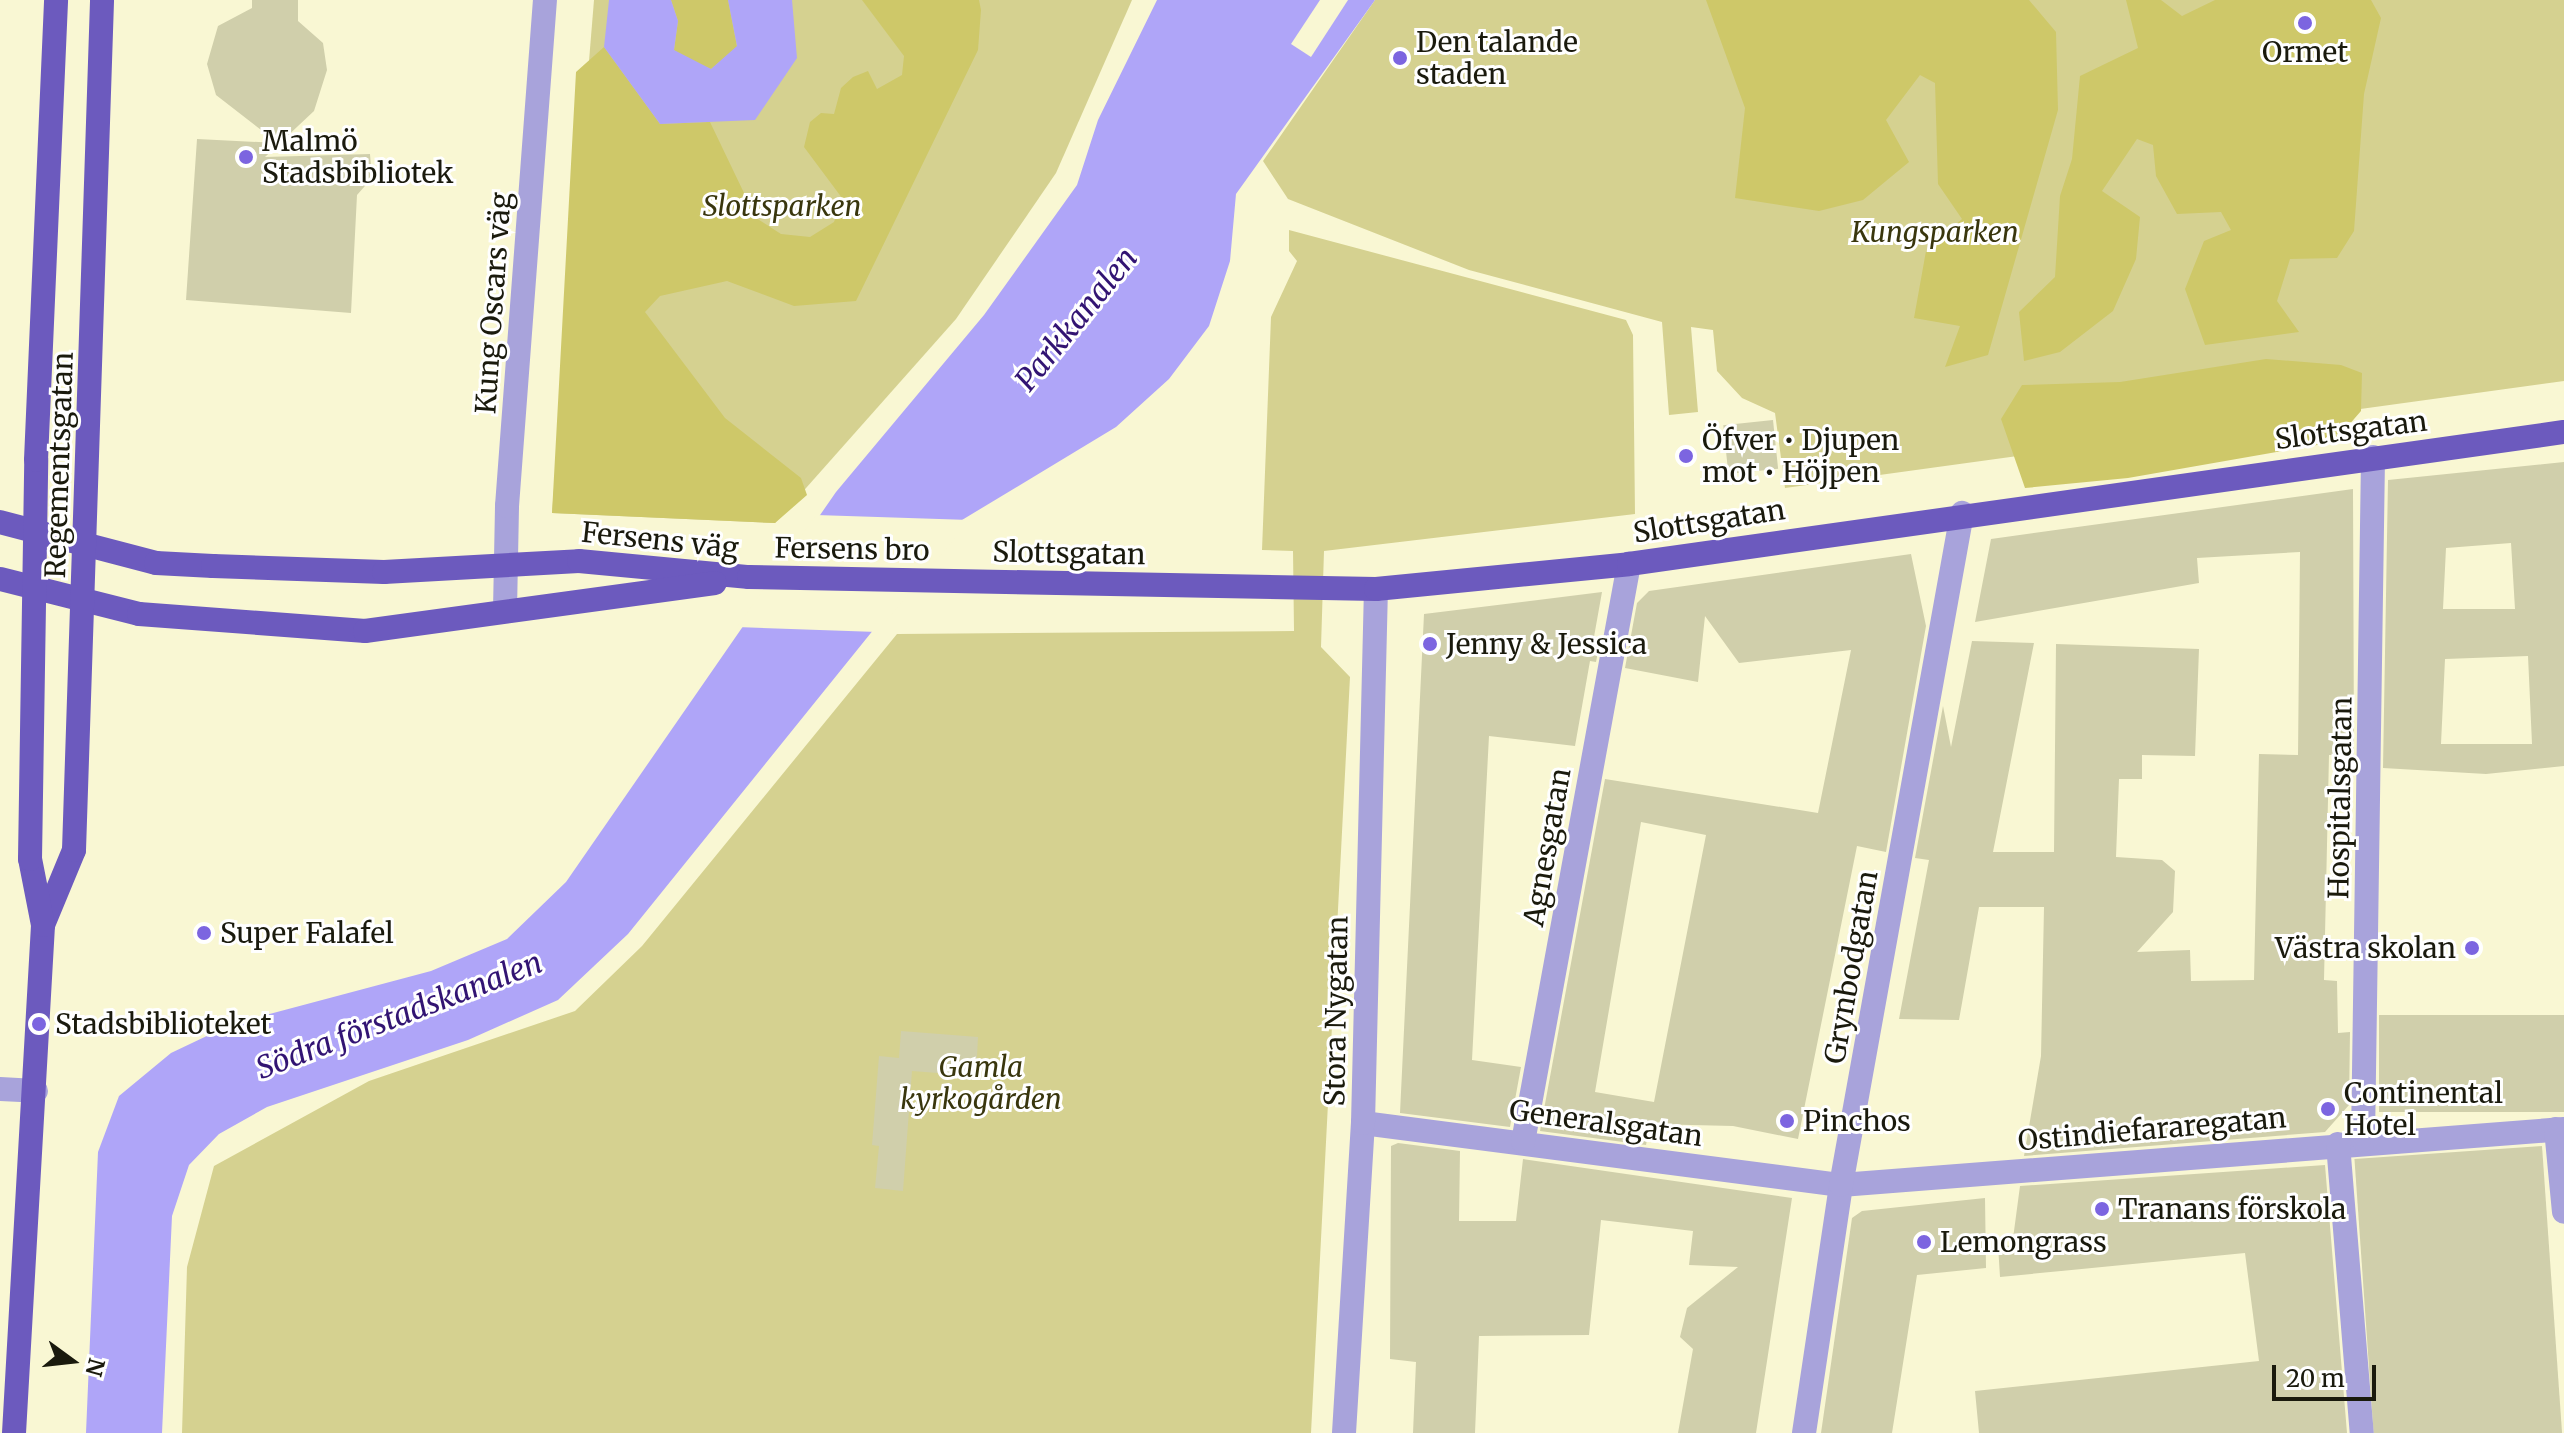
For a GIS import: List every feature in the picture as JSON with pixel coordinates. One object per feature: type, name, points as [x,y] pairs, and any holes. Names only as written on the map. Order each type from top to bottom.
[{"type":"main road","name":"Regementsgatan","points":[[14,1433],[36,1091],[43,925],[30,859],[35,531],[56,0]]},
{"type":"main road","name":"Regementsgatan","points":[[43,925],[74,850],[87,546],[102,0]]},
{"type":"main road","name":"Slottsgatan","points":[[954,581],[1376,589],[1629,564],[1962,513],[2564,432]]},
{"type":"main road","name":"Fersens väg","points":[[0,522],[156,563],[384,572],[506,562],[579,561],[749,577]]},
{"type":"main road","name":"Fersens väg","points":[[34,588],[186,620],[365,631],[749,577]]},
{"type":"main road","name":"Fersens bro","points":[[749,577],[954,581]]},
{"type":"main road","points":[[0,579],[34,588]]},
{"type":"street","name":"Kung Oscars väg","points":[[505,611],[545,0]]},
{"type":"street","name":"Hospitalsgatan","points":[[2363,1140],[2373,457]]},
{"type":"street","name":"Grynbodgatan","points":[[1804,1433],[1841,1185],[1962,513]]},
{"type":"street","name":"Agnesgatan","points":[[1523,1142],[1629,564]]},
{"type":"street","name":"Stora Nygatan","points":[[1344,1433],[1363,1123],[1376,589]]},
{"type":"street","points":[[0,1089],[36,1091]]},
{"type":"street","name":"Generalsgatan","points":[[1363,1123],[1841,1185]]},
{"type":"street","name":"Ostindiefararegatan","points":[[1841,1185],[2363,1140],[2560,1129]]},
{"type":"street","points":[[2560,1129],[2564,1212]]},
{"type":"street","points":[[2338,1144],[2362,1433]]},
{"type":"green space","name":"Slottsparken","points":[[594,0],[1132,0],[1056,173],[956,319],[775,523],[552,513]]},
{"type":"green space","name":"Kungsparken","points":[[1375,0],[2564,0],[2564,381],[1785,488],[1775,413],[1742,398],[1717,371],[1713,330],[1691,327],[1698,412],[1669,415],[1662,322],[1469,270],[1288,199],[1263,161]]},
{"type":"green space","name":"Gamla kyrkogården","points":[[1289,230],[1626,320],[1633,335],[1635,514],[1324,551],[1321,647],[1350,677],[1311,1433],[182,1433],[187,1267],[214,1166],[369,1081],[575,1011],[642,946],[897,634],[1294,631],[1293,551],[1262,550],[1271,317],[1297,261],[1289,251]]},
{"type":"shaded area","points":[[671,0],[728,0],[737,47],[711,69],[687,60],[674,50],[678,21]]},
{"type":"shaded area","points":[[862,0],[979,0],[981,10],[978,50],[856,301],[794,306],[727,281],[660,296],[645,312],[725,418],[801,478],[807,495],[775,523],[552,513],[576,72],[604,47],[660,124],[710,122],[756,218],[781,234],[810,237],[834,222],[842,198],[804,147],[810,122],[821,113],[834,114],[841,88],[853,77],[868,71],[877,89],[902,75],[904,56]]},
{"type":"shaded area","points":[[1706,0],[2029,0],[2056,32],[2058,110],[1988,355],[1945,367],[1960,326],[1914,318],[1926,251],[1962,219],[1938,184],[1935,83],[1920,75],[1886,120],[1909,162],[1863,200],[1819,211],[1735,198],[1745,108]]},
{"type":"shaded area","points":[[2126,0],[2161,0],[2182,16],[2215,0],[2371,0],[2381,18],[2364,94],[2354,231],[2337,258],[2290,259],[2277,301],[2299,332],[2205,345],[2185,289],[2204,241],[2231,230],[2221,212],[2177,214],[2156,176],[2153,145],[2137,139],[2102,191],[2140,217],[2136,259],[2113,311],[2060,352],[2024,361],[2019,312],[2055,277],[2060,196],[2072,159],[2080,76],[2138,48]]},
{"type":"shaded area","points":[[2266,359],[2341,365],[2362,373],[2361,411],[2334,442],[2128,478],[2025,488],[2001,419],[2022,385],[2120,382]]},
{"type":"water","points":[[609,0],[671,0],[678,21],[674,50],[711,69],[737,46],[728,0],[792,0],[797,58],[755,120],[660,124],[604,47]]},
{"type":"water","points":[[1157,0],[1375,0],[1236,194],[1230,261],[1209,326],[1169,379],[1116,427],[962,520],[628,934],[558,1000],[468,1040],[267,1107],[219,1134],[189,1165],[172,1216],[162,1433],[86,1433],[98,1152],[119,1096],[171,1053],[232,1024],[431,971],[507,939],[566,882],[836,492],[984,315],[1077,185],[1098,120]]},
{"type":"pier","points":[[1320,0],[1348,0],[1311,57],[1291,44]]},
{"type":"pier","points":[[816,515],[970,520],[877,632],[737,627]]},
{"type":"building","name":"Malmö Stadsbibliotek","points":[[252,0],[298,0],[298,21],[323,43],[327,70],[314,111],[265,157],[370,154],[372,178],[357,195],[351,313],[186,300],[197,139],[278,143],[216,95],[207,64],[218,26],[252,8]]},
{"type":"building","points":[[1773,420],[1778,469],[1728,474],[1723,425]]},
{"type":"building","points":[[2564,462],[2564,766],[2486,774],[2383,768],[2388,480]],"holes":[[[2511,543],[2515,609],[2443,609],[2446,548]],[[2528,656],[2532,744],[2441,744],[2445,659]]]},
{"type":"building","points":[[2353,489],[2354,755],[2329,755],[2324,980],[2337,981],[2338,1033],[2350,1032],[2349,1105],[2325,1132],[2024,1156],[2041,1056],[2044,907],[1979,907],[1959,1020],[1899,1019],[1929,860],[1915,858],[1943,706],[1951,747],[1972,641],[2034,643],[1993,852],[2054,852],[2056,644],[2199,649],[2195,756],[2142,755],[2142,779],[2119,779],[2116,857],[2162,860],[2175,871],[2173,912],[2137,952],[2190,950],[2191,981],[2254,980],[2259,754],[2298,755],[2300,552],[2197,558],[2199,583],[1975,622],[1991,539]]},
{"type":"building","points":[[1911,554],[1926,626],[1886,852],[1857,846],[1798,1139],[1733,1126],[1650,1124],[1646,1145],[1540,1131],[1605,779],[1818,813],[1851,650],[1739,663],[1705,616],[1698,682],[1625,668],[1637,603],[1649,591]],"holes":[[[1641,822],[1706,835],[1654,1102],[1595,1092]]]},
{"type":"building","points":[[1602,592],[1592,648],[1600,641],[1596,662],[1590,661],[1575,746],[1489,736],[1472,1060],[1521,1067],[1510,1127],[1400,1113],[1424,614]]},
{"type":"building","points":[[2379,1015],[2564,1015],[2564,1112],[2379,1112]]},
{"type":"building","points":[[901,1031],[978,1037],[976,1076],[912,1071],[903,1191],[875,1188],[879,1146],[872,1145],[879,1056],[899,1058]]},
{"type":"building","points":[[1398,1143],[1460,1151],[1459,1221],[1516,1221],[1523,1159],[1792,1198],[1756,1433],[1678,1433],[1693,1349],[1680,1337],[1687,1308],[1738,1267],[1689,1265],[1693,1231],[1601,1220],[1589,1335],[1479,1336],[1475,1433],[1413,1433],[1416,1362],[1390,1359],[1391,1146]]},
{"type":"building","points":[[2542,1146],[2562,1433],[2374,1433],[2354,1159]]},
{"type":"building","points":[[2325,1165],[2347,1433],[1979,1433],[1975,1391],[2259,1361],[2245,1253],[2000,1277],[1998,1245],[2012,1246],[2020,1186]]},
{"type":"building","name":"Lemongrass","points":[[1985,1198],[1986,1268],[1917,1275],[1892,1433],[1821,1433],[1852,1218],[1862,1211]]},
{"type":"place","name":"Ormet","points":[[2305,23]]},
{"type":"place","name":"Den talande staden","points":[[1400,58]]},
{"type":"place","name":"Malmö Stadsbibliotek","points":[[246,157]]},
{"type":"place","name":"Öfver • Djupen mot • Höjpen","points":[[1686,456]]},
{"type":"place","name":"Jenny & Jessica","points":[[1430,644]]},
{"type":"place","name":"Super Falafel","points":[[204,933]]},
{"type":"place","name":"Västra skolan","points":[[2472,948]]},
{"type":"place","name":"Stadsbiblioteket","points":[[39,1024]]},
{"type":"place","name":"Continental Hotel","points":[[2328,1109]]},
{"type":"place","name":"Pinchos","points":[[1787,1121]]},
{"type":"place","name":"Tranans förskola","points":[[2102,1209]]},
{"type":"place","name":"Lemongrass","points":[[1924,1242]]},
{"type":"water label","name":"Parkkanalen","points":[[1076,319]]},
{"type":"water label","name":"Södra förstadskanalen","points":[[399,1015]]}]
